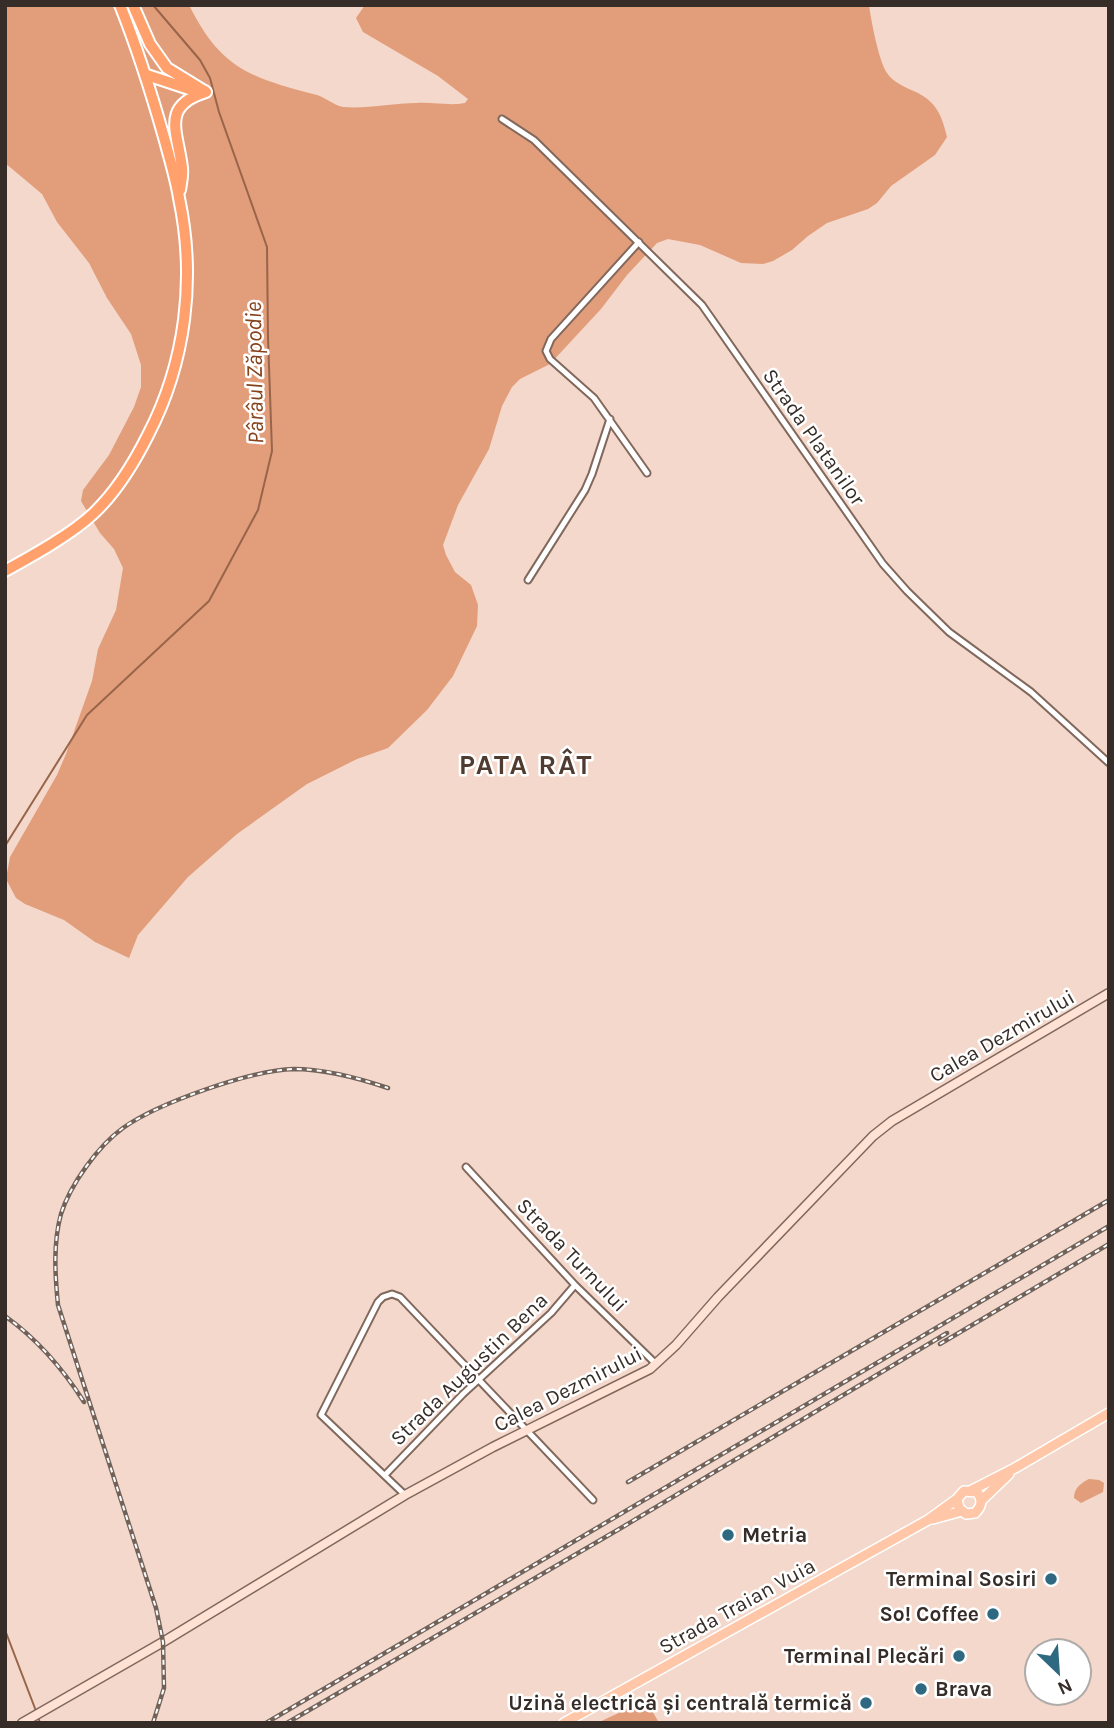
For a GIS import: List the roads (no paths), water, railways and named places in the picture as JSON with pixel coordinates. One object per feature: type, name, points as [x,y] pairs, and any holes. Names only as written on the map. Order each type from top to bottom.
[{"type":"highway","points":[[5,571],[52,543],[94,513],[131,468],[161,411],[178,361],[185,315],[187,248],[179,197],[147,75],[120,5]]},
{"type":"highway","points":[[133,5],[150,44],[167,68],[206,92]]},
{"type":"highway","points":[[147,75],[160,68],[167,68]]},
{"type":"highway","points":[[147,75],[206,92]]},
{"type":"highway","points":[[179,197],[183,171],[175,118],[184,101],[206,92]]},
{"type":"main road","name":"Calea Dezmirului","points":[[22,1723],[405,1495],[656,1364],[873,1136],[902,1115],[1109,993]]},
{"type":"main road","name":"Strada Traian Vuia","points":[[564,1723],[928,1521],[964,1491],[972,1490],[1015,1468],[1109,1413]]},
{"type":"main road","name":"Strada Traian Vuia","points":[[928,1521],[962,1511],[966,1514],[975,1513],[982,1500],[1015,1468]]},
{"type":"main road","points":[[972,1490],[982,1500]]},
{"type":"main road","points":[[957,1499],[962,1511]]},
{"type":"street","name":"Strada Platanilor","points":[[502,119],[534,140],[702,305],[883,564],[907,591],[949,632],[1031,692],[1109,763]]},
{"type":"street","points":[[639,242],[546,347],[550,359],[585,390],[610,419],[647,473]]},
{"type":"street","points":[[528,580],[585,490],[610,419]]},
{"type":"street","name":"Strada Turnului","points":[[466,1167],[575,1285],[656,1364]]},
{"type":"street","name":"Strada Augustin Bena","points":[[385,1475],[437,1420],[551,1313],[575,1285]]},
{"type":"street","points":[[405,1495],[321,1415],[378,1302],[392,1294],[400,1297],[593,1500]]},
{"type":"waterway","name":"Pârâul Zăpodie","points":[[5,846],[87,715],[209,601],[258,510],[272,451],[267,247],[219,112],[210,78],[200,60],[153,5]]},
{"type":"waterway","name":"Pârâul Zăpodie","points":[[5,1630],[36,1711]]},
{"type":"waterway","name":"Pârâul Zăpodie","points":[[38,1717],[40,1723]]},
{"type":"railway","points":[[153,1723],[164,1688],[163,1642],[156,1608],[58,1305],[56,1248],[58,1225],[65,1203],[95,1155],[123,1128],[158,1108],[205,1090],[254,1075],[294,1069],[342,1075],[388,1088]]},
{"type":"railway","points":[[628,1482],[1109,1200]]},
{"type":"railway","points":[[266,1723],[1109,1226]]},
{"type":"railway","points":[[940,1344],[1109,1244]]},
{"type":"railway","points":[[5,1316],[49,1355],[84,1402]]},
{"type":"railway","points":[[287,1723],[947,1333]]},
{"type":"place","name":"Metria","points":[[728,1535]]},
{"type":"place","name":"Terminal Sosiri","points":[[1051,1579]]},
{"type":"place","name":"So! Coffee","points":[[993,1614]]},
{"type":"place","name":"Terminal Plecări","points":[[959,1656]]},
{"type":"place","name":"Brava","points":[[921,1689]]},
{"type":"place","name":"Uzină electrică și centrală termică","points":[[866,1703]]},
{"type":"district","name":"PATA RÂT","points":[[526,764]]}]
